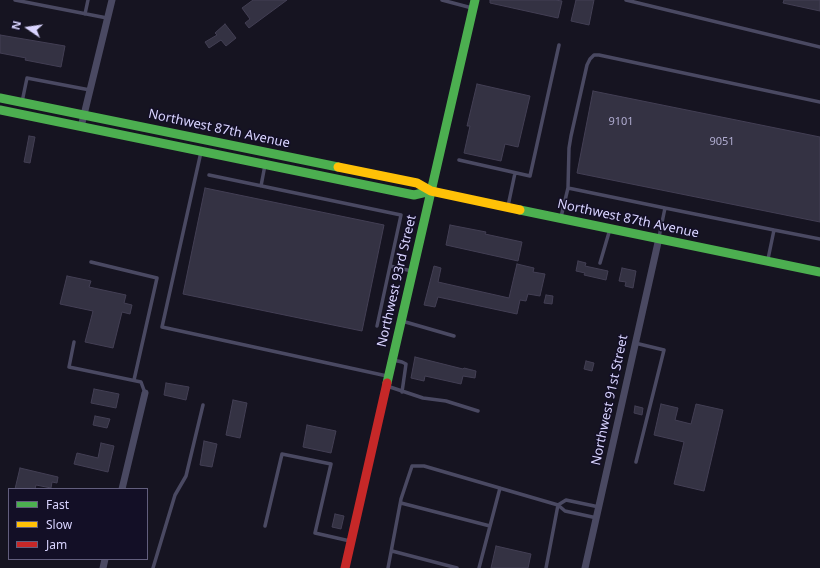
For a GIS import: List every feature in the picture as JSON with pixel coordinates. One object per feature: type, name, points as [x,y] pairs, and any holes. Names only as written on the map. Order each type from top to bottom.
[{"type":"main road","name":"Northwest 93rd Street","points":[[345,568],[474,4]]},
{"type":"main road","name":"Northwest 87th Avenue","points":[[0,98],[417,182],[431,191],[820,272]]},
{"type":"main road","name":"Northwest 87th Avenue","points":[[0,110],[414,195],[431,191]]},
{"type":"street","points":[[81,127],[112,0]]},
{"type":"street","name":"Northwest 91st Street","points":[[585,568],[659,238]]},
{"type":"street","points":[[122,488],[145,392]]},
{"type":"lane","points":[[15,0],[107,18]]},
{"type":"lane","points":[[85,14],[88,0]]},
{"type":"lane","points":[[442,0],[474,4]]},
{"type":"lane","points":[[626,0],[820,47]]},
{"type":"lane","points":[[459,160],[530,176],[559,45]]},
{"type":"lane","points":[[561,218],[568,188],[569,148],[571,136],[587,65],[594,55],[600,55],[820,102]]},
{"type":"lane","points":[[22,102],[27,78],[90,90]]},
{"type":"lane","points":[[201,151],[162,326],[388,377]]},
{"type":"lane","points":[[261,186],[265,164]]},
{"type":"lane","points":[[508,207],[515,173]]},
{"type":"lane","points":[[209,175],[401,215],[377,326]]},
{"type":"lane","points":[[568,188],[820,239]]},
{"type":"lane","points":[[659,238],[665,208]]},
{"type":"lane","points":[[600,263],[610,228]]},
{"type":"lane","points":[[768,260],[774,230]]},
{"type":"lane","points":[[91,262],[157,278],[134,380]]},
{"type":"lane","points":[[390,266],[413,272]]},
{"type":"lane","points":[[401,320],[454,336]]},
{"type":"lane","points":[[74,342],[69,367],[141,382],[145,392]]},
{"type":"lane","points":[[635,343],[664,350],[636,462]]},
{"type":"lane","points":[[392,360],[406,364],[402,392]]},
{"type":"lane","points":[[386,386],[423,398],[446,401],[478,411]]},
{"type":"lane","points":[[153,568],[175,495],[186,476],[203,405]]},
{"type":"lane","points":[[265,526],[282,454],[331,464],[316,533],[351,541]]},
{"type":"lane","points":[[388,568],[401,503],[412,466],[424,466],[558,505],[565,511],[596,518]]},
{"type":"lane","points":[[479,568],[500,488]]},
{"type":"lane","points":[[546,568],[558,505],[566,500],[599,507]]},
{"type":"lane","points":[[401,503],[490,526]]},
{"type":"lane","points":[[392,552],[457,568]]},
{"type":"building","points":[[253,0],[287,0],[249,28],[245,23],[250,19],[242,8]]},
{"type":"building","points":[[490,0],[562,1],[558,18],[490,3]]},
{"type":"building","points":[[576,0],[594,0],[589,25],[571,21]]},
{"type":"building","points":[[784,0],[820,0],[820,11],[783,3]]},
{"type":"building","points":[[225,24],[236,38],[226,46],[221,40],[209,48],[205,42],[217,35],[215,33]]},
{"type":"building","points":[[0,35],[65,46],[61,67],[25,60],[26,58],[0,53]]},
{"type":"building","points":[[477,84],[530,96],[518,147],[505,144],[501,161],[464,153],[470,126],[467,126]]},
{"type":"building","points":[[593,91],[820,137],[820,222],[577,173]]},
{"type":"building","points":[[29,136],[35,137],[30,163],[24,162]]},
{"type":"building","points":[[205,188],[384,225],[362,331],[183,294]]},
{"type":"building","points":[[450,225],[486,232],[485,234],[522,242],[518,261],[446,245]]},
{"type":"building","points":[[578,261],[586,263],[585,266],[608,271],[606,280],[584,275],[585,273],[576,271]]},
{"type":"building","points":[[517,264],[534,268],[533,272],[545,274],[540,296],[528,294],[526,301],[520,300],[517,314],[438,297],[435,307],[424,305],[434,266],[441,268],[438,282],[509,298]]},
{"type":"building","points":[[622,268],[636,271],[633,288],[625,286],[626,282],[619,281]]},
{"type":"building","points":[[67,276],[91,281],[89,287],[126,295],[124,303],[132,305],[130,314],[122,312],[113,348],[85,342],[93,311],[60,304]]},
{"type":"building","points":[[546,295],[553,296],[552,304],[544,303]]},
{"type":"building","points":[[415,357],[476,371],[475,378],[463,376],[461,384],[425,376],[424,381],[411,378]]},
{"type":"building","points":[[586,361],[594,363],[592,371],[584,369]]},
{"type":"building","points":[[166,383],[189,387],[186,400],[164,395]]},
{"type":"building","points":[[94,389],[119,394],[116,408],[91,403]]},
{"type":"building","points":[[233,400],[247,403],[240,438],[226,435]]},
{"type":"building","points":[[661,404],[678,408],[675,420],[691,424],[696,404],[723,410],[704,491],[674,484],[684,442],[654,435]]},
{"type":"building","points":[[635,406],[643,408],[642,415],[634,413]]},
{"type":"building","points":[[95,416],[110,419],[107,428],[93,425]]},
{"type":"building","points":[[307,425],[336,431],[331,453],[303,447]]},
{"type":"building","points":[[204,441],[217,444],[212,467],[200,465]]},
{"type":"building","points":[[101,443],[114,446],[108,472],[74,464],[77,453],[98,458]]},
{"type":"building","points":[[20,468],[58,477],[57,483],[52,482],[51,488],[36,485],[35,488],[15,488]]},
{"type":"building","points":[[335,514],[344,516],[341,529],[332,527]]},
{"type":"building","points":[[496,546],[531,554],[528,568],[491,568]]},
{"type":"traffic: fast","points":[[387,383],[475,0]]},
{"type":"traffic: fast","points":[[0,98],[338,167]]},
{"type":"traffic: fast","points":[[0,110],[414,195],[431,191]]},
{"type":"traffic: fast","points":[[520,210],[820,272]]},
{"type":"traffic: slow","points":[[338,167],[417,183],[431,191],[520,210]]},
{"type":"traffic: jam","points":[[345,568],[387,383]]}]
